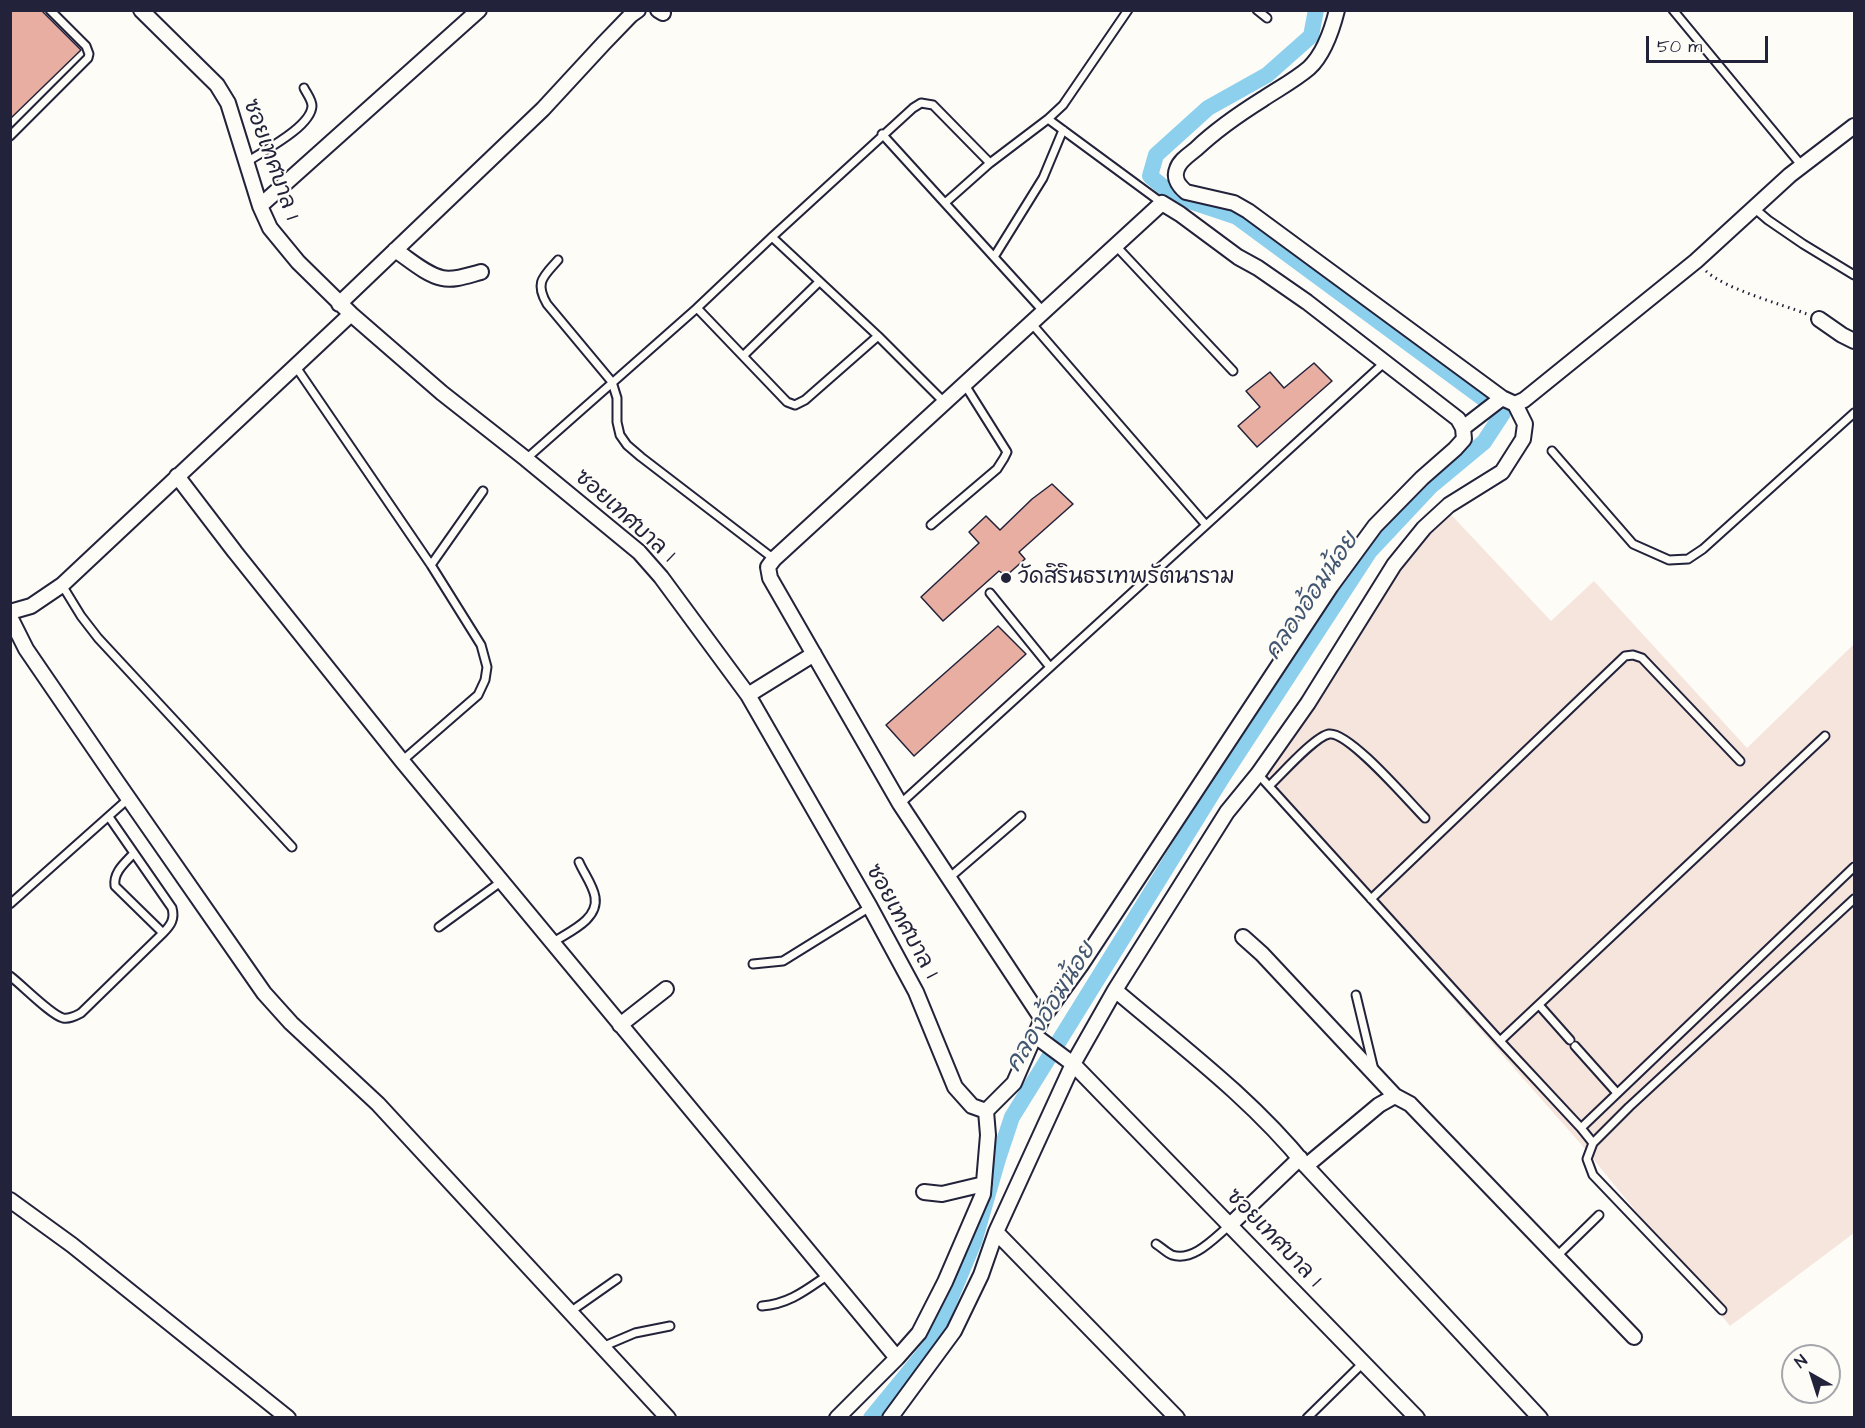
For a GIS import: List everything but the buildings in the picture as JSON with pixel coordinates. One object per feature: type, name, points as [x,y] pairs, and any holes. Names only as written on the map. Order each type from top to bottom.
[{"type":"street","name":"ซอยเทศบาล 1","points":[[141,10],[217,85],[228,104],[260,206],[270,228],[281,243],[339,304],[442,393],[639,552],[661,577],[748,695],[870,907],[916,992],[955,1087],[972,1106],[986,1111]]},
{"type":"street","points":[[260,206],[479,10]]},
{"type":"street","points":[[339,304],[543,109],[638,10]]},
{"type":"street","points":[[1337,10],[1333,26],[1321,51],[1310,66],[1213,134],[1179,163],[1176,179],[1186,192],[1234,203],[1248,211],[1499,400],[1520,413]]},
{"type":"street","points":[[890,1418],[954,1331],[981,1275],[996,1232],[1069,1060],[1227,812],[1258,774],[1308,703],[1394,565],[1424,528],[1449,505],[1502,472],[1522,439],[1520,413],[1524,400],[1757,211],[1803,166],[1854,126]]},
{"type":"street","points":[[837,1418],[919,1333],[945,1282],[982,1194],[988,1135],[986,1111],[1014,1083],[1042,1019],[1081,965],[1331,586],[1375,526],[1464,439],[1463,428],[1458,419],[1307,302],[1162,203],[768,567],[770,578],[900,804],[1042,1019]]},
{"type":"street","points":[[395,250],[431,274],[443,278],[456,278],[481,272]]},
{"type":"street","points":[[10,612],[31,606],[62,585],[351,314]]},
{"type":"street","points":[[1819,319],[1842,336],[1854,340]]},
{"type":"street","points":[[1463,428],[1499,400]]},
{"type":"street","points":[[177,476],[402,761],[897,1358]]},
{"type":"street","points":[[10,616],[26,649],[264,993],[291,1023],[378,1104],[668,1418]]},
{"type":"street","points":[[748,695],[814,654]]},
{"type":"street","points":[[1243,937],[1262,954],[1395,1096],[1410,1104],[1634,1336]]},
{"type":"street","points":[[620,1025],[666,989]]},
{"type":"street","points":[[1115,990],[1271,1125],[1540,1418]]},
{"type":"street","name":"ซอยเทศบาล 1","points":[[1034,1035],[1069,1060],[1417,1418]]},
{"type":"street","points":[[1230,1225],[1303,1162],[1379,1105],[1395,1096]]},
{"type":"street","points":[[924,1192],[942,1194],[984,1184]]},
{"type":"street","points":[[10,1200],[72,1245],[288,1418]]},
{"type":"street","points":[[996,1232],[1177,1418]]},
{"type":"lane","points":[[10,136],[88,58],[86,46],[51,10]]},
{"type":"lane","points":[[945,202],[1063,105],[1128,10]]},
{"type":"lane","points":[[1257,10],[1267,18]]},
{"type":"lane","points":[[1673,10],[1803,166]]},
{"type":"lane","points":[[247,162],[305,122],[312,106],[304,88]]},
{"type":"lane","points":[[526,459],[697,308],[882,134],[913,108],[921,103],[927,103],[938,108],[990,163]]},
{"type":"lane","points":[[1048,119],[1162,203]]},
{"type":"lane","points":[[994,257],[1043,178],[1063,130]]},
{"type":"lane","points":[[882,134],[1045,312]]},
{"type":"lane","points":[[1757,211],[1854,275]]},
{"type":"lane","points":[[772,237],[878,336],[945,403]]},
{"type":"lane","points":[[1116,246],[1233,371]]},
{"type":"lane","points":[[558,260],[540,284],[541,294],[612,382],[617,398],[617,422],[620,435],[627,445],[774,560]]},
{"type":"lane","points":[[743,356],[819,282]]},
{"type":"lane","points":[[697,308],[787,402],[795,405],[805,400],[878,336]]},
{"type":"lane","points":[[1032,324],[1206,525]]},
{"type":"lane","points":[[900,804],[1385,362]]},
{"type":"lane","points":[[296,367],[431,565],[481,645],[487,667],[485,680],[478,695],[402,761]]},
{"type":"lane","points":[[931,525],[997,469],[1007,452],[965,384]]},
{"type":"lane","points":[[1552,451],[1633,544],[1669,560],[1688,559],[1854,413]]},
{"type":"lane","points":[[431,565],[483,492]]},
{"type":"lane","points":[[62,585],[98,638],[292,847]]},
{"type":"lane","points":[[990,593],[1050,667]]},
{"type":"lane","points":[[1371,898],[1625,656],[1633,655],[1642,658],[1740,762]]},
{"type":"lane","points":[[1269,786],[1311,745],[1328,734],[1338,735],[1357,748],[1425,818]]},
{"type":"lane","points":[[1500,1041],[1825,736]]},
{"type":"lane","points":[[1258,774],[1593,1143]]},
{"type":"lane","points":[[10,904],[128,799]]},
{"type":"lane","points":[[949,878],[1021,816]]},
{"type":"lane","points":[[10,975],[55,1014],[64,1018],[73,1017],[81,1013],[163,933],[172,921],[174,915],[172,908],[109,817]]},
{"type":"lane","points":[[134,853],[116,874],[115,886],[163,933]]},
{"type":"lane","points":[[552,943],[588,919],[594,910],[595,896],[579,862]]},
{"type":"lane","points":[[1581,1128],[1854,867]]},
{"type":"lane","points":[[439,927],[502,881]]},
{"type":"lane","points":[[1722,1310],[1593,1175],[1587,1159],[1593,1143],[1629,1107],[1854,899]]},
{"type":"lane","points":[[753,964],[783,961],[870,907]]},
{"type":"lane","points":[[1356,996],[1375,1075]]},
{"type":"lane","points":[[1539,1005],[1617,1093]]},
{"type":"lane","points":[[1557,1256],[1599,1215]]},
{"type":"lane","points":[[1156,1244],[1171,1255],[1184,1256],[1199,1250],[1230,1225]]},
{"type":"lane","points":[[762,1306],[778,1305],[801,1294],[828,1275]]},
{"type":"lane","points":[[570,1312],[617,1279]]},
{"type":"lane","points":[[602,1347],[635,1333],[670,1326]]},
{"type":"lane","points":[[1307,1418],[1363,1362]]},
{"type":"path","points":[[1706,271],[1727,285],[1819,319]]},
{"type":"shaded area","points":[[1442,505],[1551,621],[1594,581],[1747,748],[1854,644],[1854,1233],[1730,1326],[1580,1143],[1262,782]]},
{"type":"waterway","name":"คลองอ้อมน้อย","points":[[871,1418],[931,1345],[974,1242],[1012,1117],[1220,781],[1370,551],[1431,486],[1484,442],[1503,413],[1237,217],[1174,196],[1150,176],[1156,155],[1208,108],[1267,75],[1311,36],[1316,10]]},
{"type":"place","name":"วัดสิรินธรเทพรัตนาราม","points":[[1006,578]]}]
